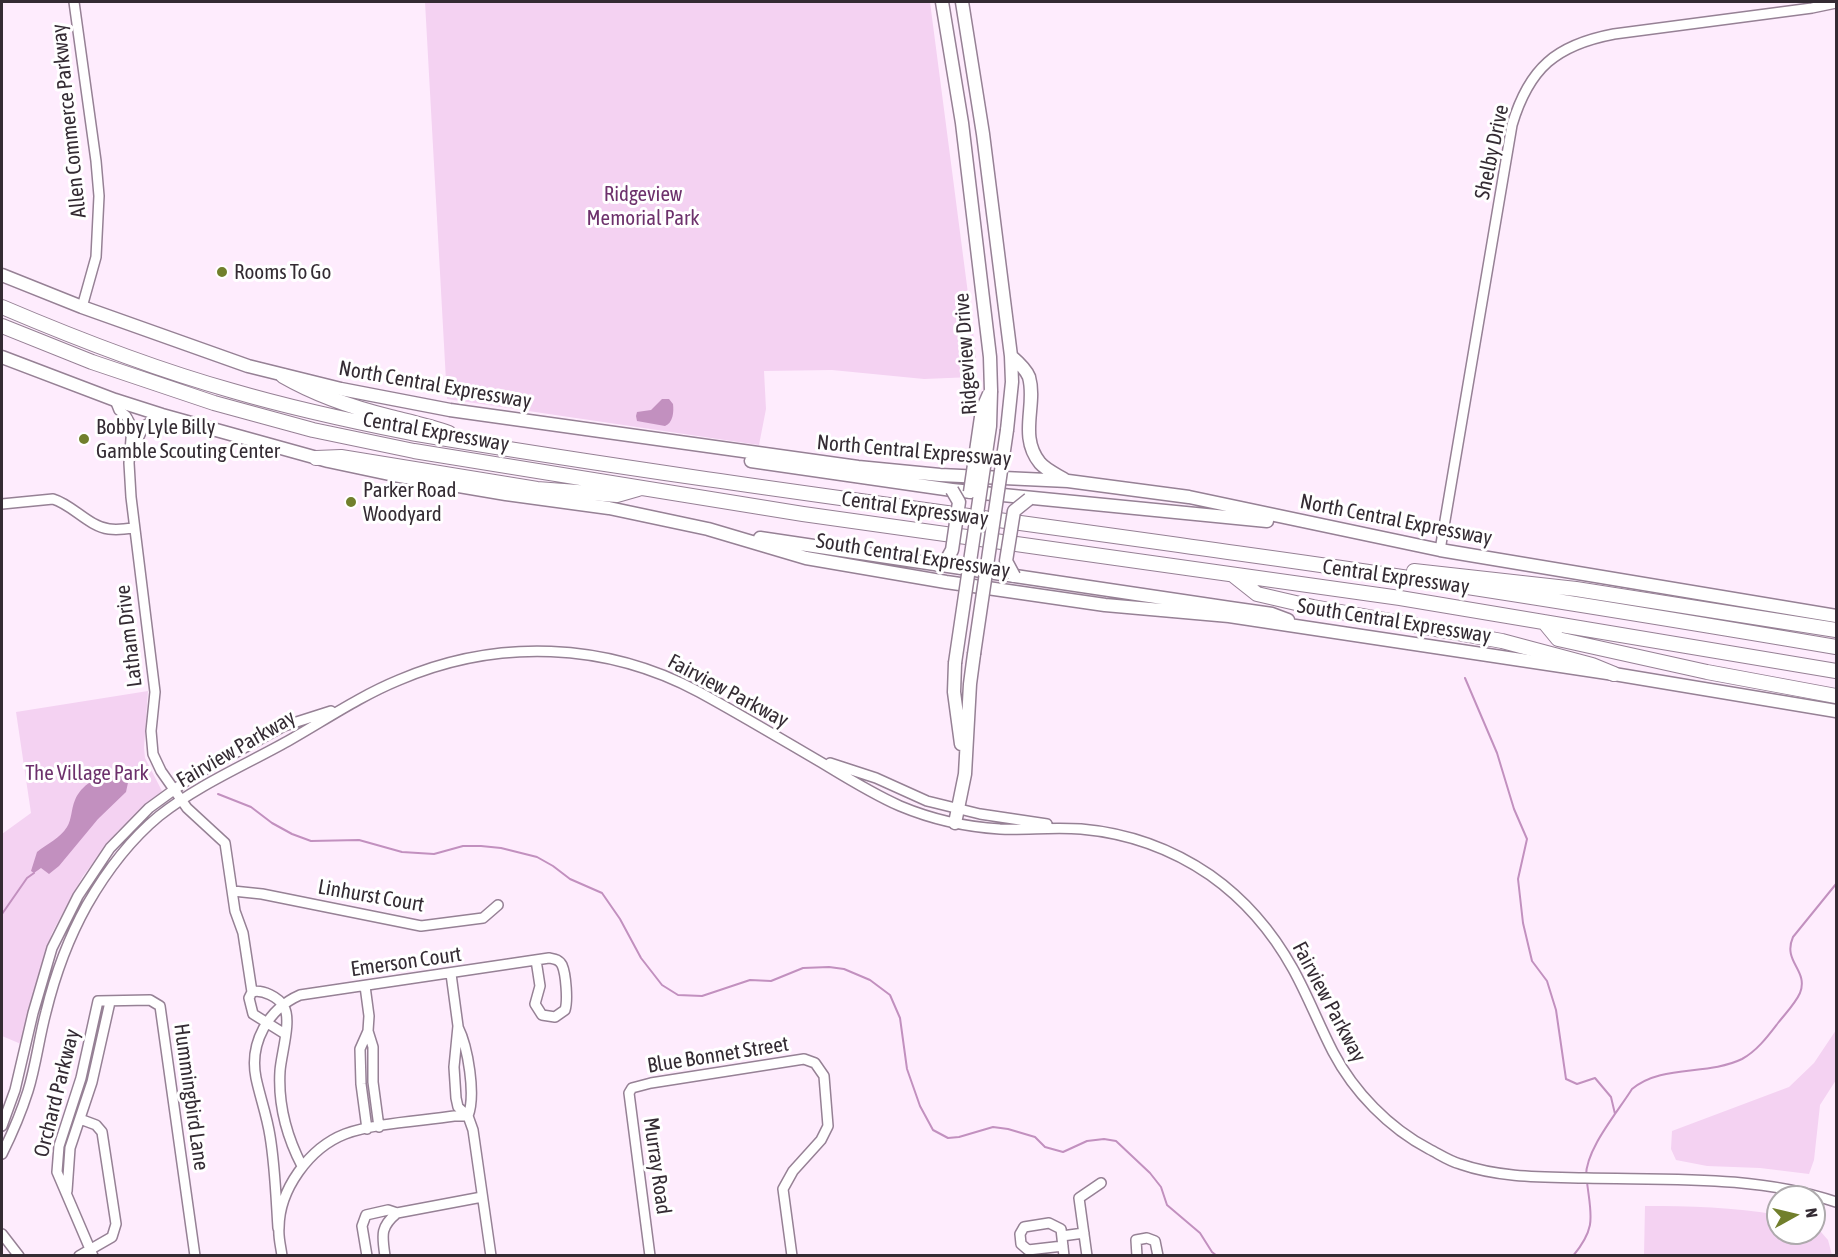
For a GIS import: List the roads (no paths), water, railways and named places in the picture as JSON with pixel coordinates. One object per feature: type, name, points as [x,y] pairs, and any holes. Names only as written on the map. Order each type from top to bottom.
[{"type":"highway","name":"Central Expressway","points":[[2,307],[122,355],[231,391],[411,433],[1005,522],[1248,554],[1606,608],[1836,647]]},
{"type":"highway","name":"Central Expressway","points":[[2,326],[140,380],[214,403],[288,424],[414,451],[848,521],[1400,598],[1836,671]]},
{"type":"highway","points":[[282,376],[307,390],[389,417],[429,425],[474,442]]},
{"type":"highway","points":[[316,458],[341,457],[537,489],[617,495],[643,488]]},
{"type":"highway","points":[[1248,554],[1576,589],[1836,630]]},
{"type":"highway","points":[[1233,575],[1257,594],[1313,607],[1502,641],[1592,665],[1614,674]]},
{"type":"highway","points":[[1544,622],[1558,639],[1707,672],[1836,696]]},
{"type":"main road","name":"Ridgeview Drive","points":[[942,2],[962,123],[990,357],[990,426],[975,492],[954,692],[965,774]]},
{"type":"main road","name":"Ridgeview Drive","points":[[955,823],[965,774],[970,684],[1012,382],[1011,356],[983,134],[962,2]]},
{"type":"main road","points":[[975,229],[995,227]]},
{"type":"main road","name":"North Central Expressway","points":[[2,274],[82,307],[209,353],[282,376],[450,410],[858,467],[940,475],[1068,482],[1189,497],[1440,550],[1836,616]]},
{"type":"main road","points":[[1011,356],[1029,375],[1031,387],[1030,442],[1034,455],[1041,465],[1068,482]]},
{"type":"main road","name":"South Central Expressway","points":[[2,357],[115,400],[316,458],[428,481],[609,508],[708,530],[806,558],[847,566],[1106,605],[1188,611],[1312,628],[1614,674],[1836,711]]},
{"type":"main road","points":[[645,439],[676,448],[952,490],[1154,511],[1310,524]]},
{"type":"main road","points":[[938,565],[947,559],[952,550],[959,502],[952,490]]},
{"type":"main road","points":[[1014,576],[1006,561],[1014,511],[1029,499]]},
{"type":"main road","points":[[708,530],[1272,614],[1312,628]]},
{"type":"street","name":"Allen Commerce Parkway","points":[[74,2],[99,196],[97,249],[82,307]]},
{"type":"street","name":"Shelby Drive","points":[[1440,550],[1512,125],[1520,100],[1532,80],[1559,54],[1576,43],[1587,40],[1614,34],[1836,3]]},
{"type":"street","name":"Latham Drive","points":[[115,400],[119,410],[126,416],[132,427],[129,464],[134,528],[154,692],[152,746],[161,771],[181,800]]},
{"type":"street","name":"Latham Drive","points":[[130,472],[140,431],[162,415]]},
{"type":"street","points":[[2,504],[53,499],[101,527],[110,530],[134,528]]},
{"type":"street","name":"Fairview Parkway","points":[[2,1154],[15,1128],[27,1094],[63,953],[88,902],[120,856],[157,818],[181,800],[349,705],[407,676],[463,659],[514,652],[567,652],[626,663],[664,675],[894,803],[924,814],[955,823],[1000,829],[1082,829]]},
{"type":"street","name":"Fairview Parkway","points":[[2,1126],[15,1090],[41,981],[52,948],[78,896],[110,848],[149,808],[206,769],[284,726],[349,705]]},
{"type":"street","name":"Fairview Parkway","points":[[812,757],[876,778],[927,801],[958,809],[1123,836],[1166,851],[1211,876],[1238,898],[1271,935],[1292,966],[1333,1052],[1345,1071],[1377,1110],[1401,1132],[1421,1145],[1460,1164],[1485,1171],[1536,1177],[1708,1181],[1762,1185],[1813,1194],[1836,1202]]},
{"type":"street","points":[[181,800],[196,818],[225,843],[235,911],[247,954],[252,992],[249,998],[250,1009],[253,1014],[285,1034]]},
{"type":"street","name":"Linhurst Court","points":[[233,891],[262,894],[421,926],[483,918],[498,904]]},
{"type":"street","name":"Emerson Court","points":[[282,1256],[270,1136],[254,1070],[256,1047],[266,1023],[283,1005],[300,995],[537,960],[556,959],[562,965],[567,1006],[555,1017],[542,1015],[535,1004],[540,986],[537,960]]},
{"type":"street","points":[[451,974],[458,1026],[464,1042],[472,1095],[468,1116],[491,1256]]},
{"type":"street","points":[[365,986],[369,1016],[368,1032],[360,1049],[361,1084],[367,1129]]},
{"type":"street","points":[[252,992],[267,993],[283,1005],[286,1018],[280,1073],[281,1100],[287,1131],[302,1166]]},
{"type":"street","name":"Hummingbird Lane","points":[[98,1001],[150,1000],[160,1006],[195,1256]]},
{"type":"street","name":"Orchard Parkway","points":[[92,1253],[57,1172],[59,1146],[85,1061],[98,1001]]},
{"type":"street","name":"Orchard Parkway","points":[[67,1191],[70,1148],[99,1055],[110,1002]]},
{"type":"street","points":[[458,1026],[454,1067],[456,1098],[458,1107],[468,1116]]},
{"type":"street","points":[[368,1032],[373,1047],[373,1082],[379,1127]]},
{"type":"street","name":"Blue Bonnet Street","points":[[638,1086],[804,1059],[815,1063],[824,1076],[828,1126],[821,1140],[793,1171],[783,1189],[792,1256]]},
{"type":"street","name":"Murray Road","points":[[638,1086],[632,1088],[629,1093],[650,1256]]},
{"type":"street","points":[[278,1227],[292,1181],[302,1166],[334,1139],[367,1129],[468,1116]]},
{"type":"street","points":[[79,1256],[92,1253],[112,1238],[116,1224],[102,1132],[96,1125],[80,1119]]},
{"type":"street","points":[[1087,1256],[1079,1197],[1101,1183]]},
{"type":"street","points":[[385,1256],[383,1234],[388,1220],[397,1213],[482,1197]]},
{"type":"street","points":[[367,1256],[363,1220],[371,1212],[388,1210],[397,1213]]},
{"type":"street","points":[[1063,1246],[1084,1233]]},
{"type":"street","points":[[1137,1256],[1136,1239],[1147,1238],[1155,1241],[1158,1256]]},
{"type":"street","points":[[4,1240],[19,1256]]},
{"type":"waterway","points":[[1465,678],[1497,753],[1514,809],[1527,839],[1518,879],[1523,923],[1532,961],[1547,981],[1556,1010],[1566,1079],[1577,1084],[1595,1078],[1611,1097],[1615,1114]]},
{"type":"waterway","points":[[218,794],[251,807],[272,823],[311,841],[359,840],[402,852],[434,854],[463,846],[481,846],[501,848],[537,857],[570,879],[602,893],[620,919],[641,958],[662,985],[678,995],[702,996],[750,980],[771,981],[803,968],[844,969],[870,980],[890,995],[900,1018],[907,1069],[920,1106],[933,1130],[948,1138],[993,1127],[1008,1129],[1035,1137],[1045,1147],[1063,1152],[1087,1141],[1104,1139],[1116,1141],[1150,1173],[1161,1187],[1167,1205],[1200,1233],[1217,1256]]},
{"type":"waterway","points":[[2,914],[27,878],[34,873]]},
{"type":"waterway","points":[[1586,1176],[1591,1154],[1632,1089],[1657,1076],[1714,1067],[1742,1059],[1753,1052],[1766,1038],[1800,993],[1801,978],[1791,953],[1793,937],[1836,884]]},
{"type":"waterway","points":[[1573,1256],[1586,1237],[1591,1221],[1587,1182]]},
{"type":"place","name":"Rooms To Go","points":[[222,272]]},
{"type":"place","name":"Bobby Lyle Billy Gamble Scouting Center","points":[[84,439]]},
{"type":"place","name":"Parker Road Woodyard","points":[[351,502]]},
{"type":"park label","name":"Ridgeview Memorial Park","points":[[643,206]]},
{"type":"park label","name":"The Village Park","points":[[87,773]]}]
